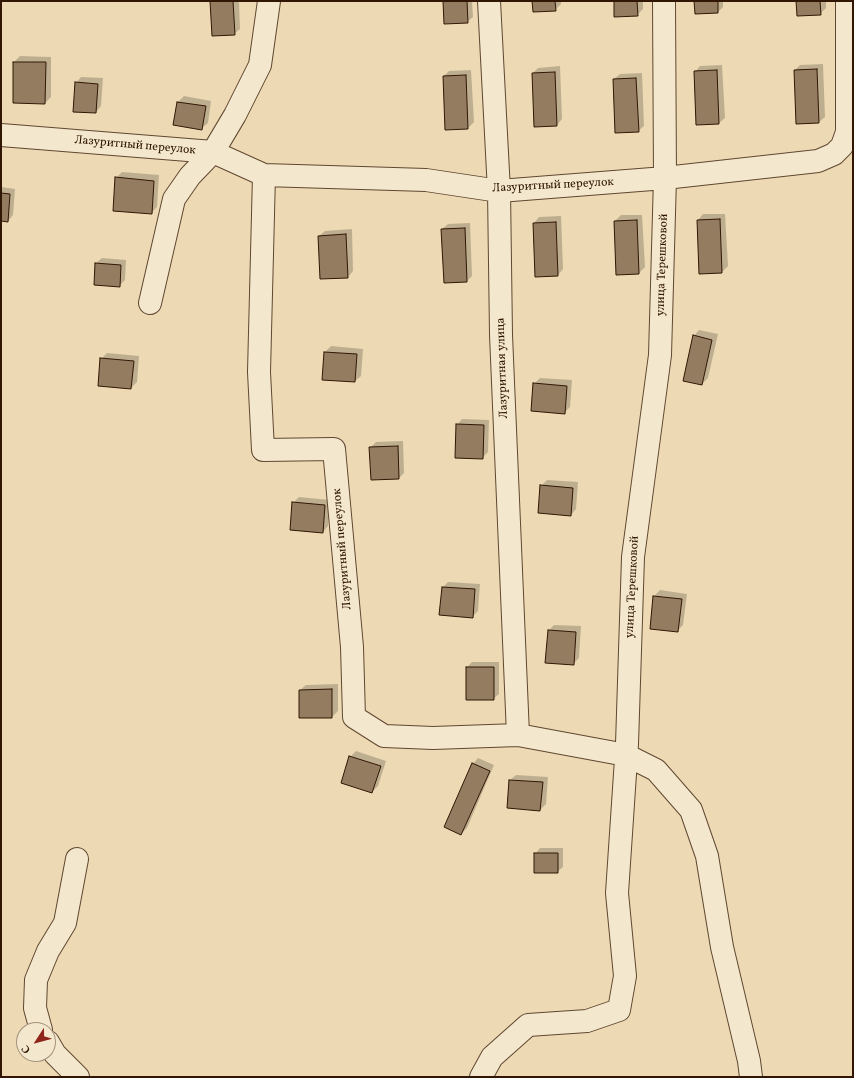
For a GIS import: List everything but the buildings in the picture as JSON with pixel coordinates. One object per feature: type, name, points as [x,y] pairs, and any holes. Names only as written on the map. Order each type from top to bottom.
[{"type":"street","points":[[150,303],[174,199],[190,176],[213,152],[235,115],[260,65],[270,1]]},
{"type":"street","name":"Лазуритная улица","points":[[489,1],[499,191],[501,335],[518,735]]},
{"type":"street","name":"улица Терешковой","points":[[481,1077],[492,1057],[528,1025],[587,1021],[619,1010],[625,976],[617,893],[626,755],[633,557],[660,355],[666,178],[664,1]]},
{"type":"street","name":"Лазуритный переулок","points":[[1,135],[213,152],[264,174],[426,180],[499,191],[666,178],[818,161],[834,154],[842,146],[847,132],[847,1]]},
{"type":"street","name":"Лазуритный переулок","points":[[264,174],[259,372],[263,450],[334,449],[352,647],[354,717],[384,736],[434,738],[518,735],[626,755],[656,770],[692,810],[707,856],[722,947],[750,1061],[751,1077]]},
{"type":"street","points":[[39,1022],[35,1008],[36,980],[48,951],[65,923],[77,860]]},
{"type":"street","points":[[56,1055],[78,1077]]}]
